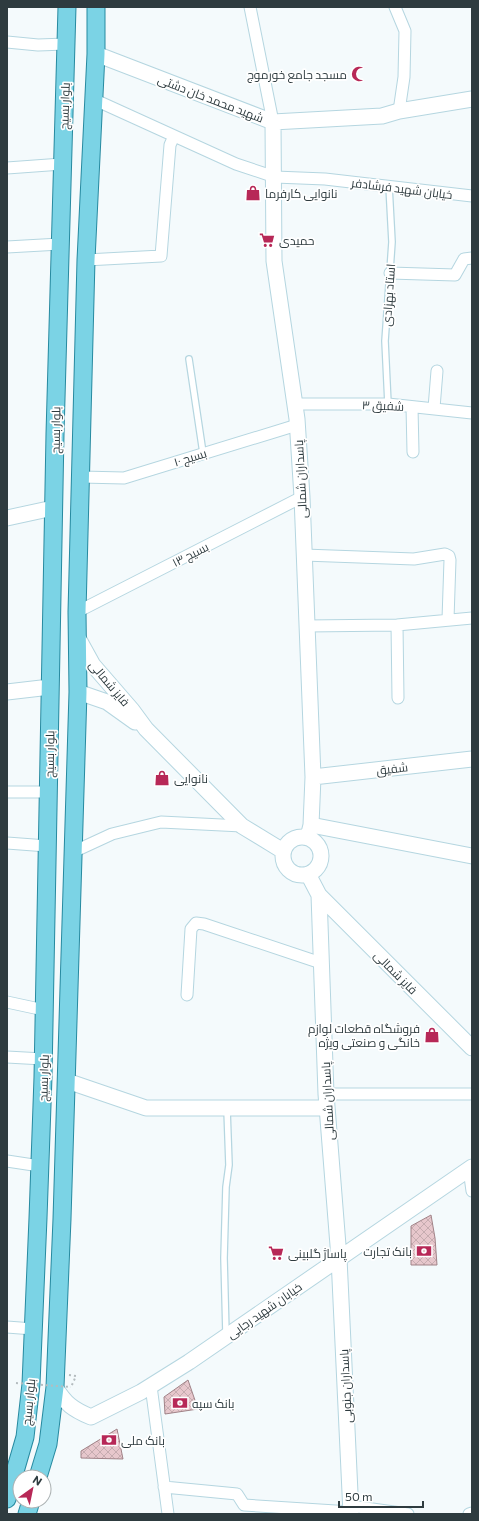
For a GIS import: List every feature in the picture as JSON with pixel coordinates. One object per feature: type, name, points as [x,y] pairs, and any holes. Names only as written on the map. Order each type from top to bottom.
[{"type":"main road","name":"بلوار بسیج","points":[[7,1499],[13,1458],[25,1437],[31,1384],[40,1166],[53,508],[67,7]]},
{"type":"main road","name":"بلوار بسیج","points":[[40,1469],[63,1387],[66,1081],[78,692],[77,612],[86,260],[96,54],[96,7]]},
{"type":"main road","name":"شهید محمد خان دشتی","points":[[96,54],[274,122],[382,116],[399,111],[472,100]]},
{"type":"main road","name":"پاسداران شمالی","points":[[274,122],[274,261],[297,425],[302,496],[313,777],[310,831]]},
{"type":"main road","points":[[7,518],[53,508]]},
{"type":"main road","name":"فایز شمالی","points":[[77,635],[93,665],[132,710],[146,729],[242,826],[283,852]]},
{"type":"main road","points":[[7,692],[50,687],[78,692]]},
{"type":"main road","name":"فایز شمالی","points":[[78,692],[107,702],[146,729]]},
{"type":"main road","name":"شفیق","points":[[313,777],[472,759]]},
{"type":"main road","points":[[310,831],[319,848],[321,856],[319,863],[315,870],[308,874],[292,872],[286,867],[283,859],[283,852],[286,844],[292,839],[310,831],[472,856]]},
{"type":"main road","name":"پاسداران شمالی","points":[[308,874],[319,895],[326,1101],[339,1258]]},
{"type":"main road","name":"فایز شمالی","points":[[319,895],[472,1048]]},
{"type":"main road","points":[[46,898],[72,900]]},
{"type":"main road","points":[[66,1081],[146,1108],[227,1108],[326,1101]]},
{"type":"main road","name":"خیابان شهید رجایی","points":[[63,1387],[66,1403],[77,1411],[91,1417],[151,1386],[470,1168]]},
{"type":"main road","name":"پاسداران جنوبی","points":[[339,1258],[351,1511]]},
{"type":"street","points":[[250,7],[274,122]]},
{"type":"street","points":[[395,7],[406,31],[404,77],[399,111]]},
{"type":"street","points":[[7,42],[38,45],[66,44]]},
{"type":"street","name":"خیابان شهید فرشادفر","points":[[93,99],[260,173],[275,177],[325,179],[472,196]]},
{"type":"street","points":[[86,260],[161,256],[170,145],[174,136]]},
{"type":"street","points":[[7,168],[62,164]]},
{"type":"street","points":[[7,247],[60,244]]},
{"type":"street","points":[[390,273],[456,275],[464,259],[472,258]]},
{"type":"street","points":[[434,408],[437,371]]},
{"type":"street","name":"شفیق ۳","points":[[294,404],[388,404],[472,413]]},
{"type":"street","points":[[412,406],[413,452]]},
{"type":"street","name":"بسیج ۱۰","points":[[81,477],[124,478],[297,425]]},
{"type":"street","name":"بسیج ۱۳","points":[[77,612],[302,496]]},
{"type":"street","points":[[304,555],[414,559],[445,554],[449,556],[450,560],[448,619]]},
{"type":"street","points":[[306,626],[397,625],[448,619],[472,618]]},
{"type":"street","points":[[397,625],[398,698]]},
{"type":"street","points":[[7,792],[48,792]]},
{"type":"street","points":[[73,852],[112,834],[161,822],[242,826]]},
{"type":"street","points":[[7,843],[47,846]]},
{"type":"street","points":[[187,995],[191,929],[196,923],[204,924],[321,963]]},
{"type":"street","points":[[7,1002],[44,1010]]},
{"type":"street","points":[[7,1057],[43,1059]]},
{"type":"street","points":[[326,1101],[472,1094]]},
{"type":"street","points":[[7,1161],[40,1166]]},
{"type":"street","points":[[470,1168],[472,1191]]},
{"type":"street","points":[[7,1327],[33,1329]]},
{"type":"street","points":[[151,1386],[168,1514]]},
{"type":"street","points":[[164,1488],[237,1494],[244,1505],[408,1514]]},
{"type":"lane","name":"استاد بهزادی","points":[[388,404],[385,341],[392,242],[389,186]]},
{"type":"lane","points":[[189,359],[204,453]]},
{"type":"lane","points":[[226,1336],[224,1258],[226,1187],[229,1165],[227,1108]]},
{"type":"path","points":[[16,1383],[63,1387],[76,1376]]},
{"type":"building","name":"بانک تجارت","points":[[431,1215],[435,1238],[437,1265],[411,1265],[411,1226]]},
{"type":"building","name":"بانک سپه","points":[[188,1380],[198,1409],[165,1414],[164,1397]]},
{"type":"building","name":"بانک ملی","points":[[117,1429],[123,1459],[81,1458],[81,1451]]},
{"type":"place","name":"مسجد جامع خورموج","points":[[359,74]]},
{"type":"place","name":"نانوایی کارفرما","points":[[253,193]]},
{"type":"place","name":"حمیدی","points":[[267,240]]},
{"type":"place","name":"نانوایی","points":[[162,778]]},
{"type":"place","name":"فروشگاه قطعات لوازم خانگی و صنعتی ویژه","points":[[432,1035]]},
{"type":"place","name":"بانک تجارت","points":[[424,1251]]},
{"type":"place","name":"پاساژ گلبینی","points":[[276,1253]]},
{"type":"place","name":"بانک سپه","points":[[180,1403]]},
{"type":"place","name":"بانک ملی","points":[[109,1440]]}]
